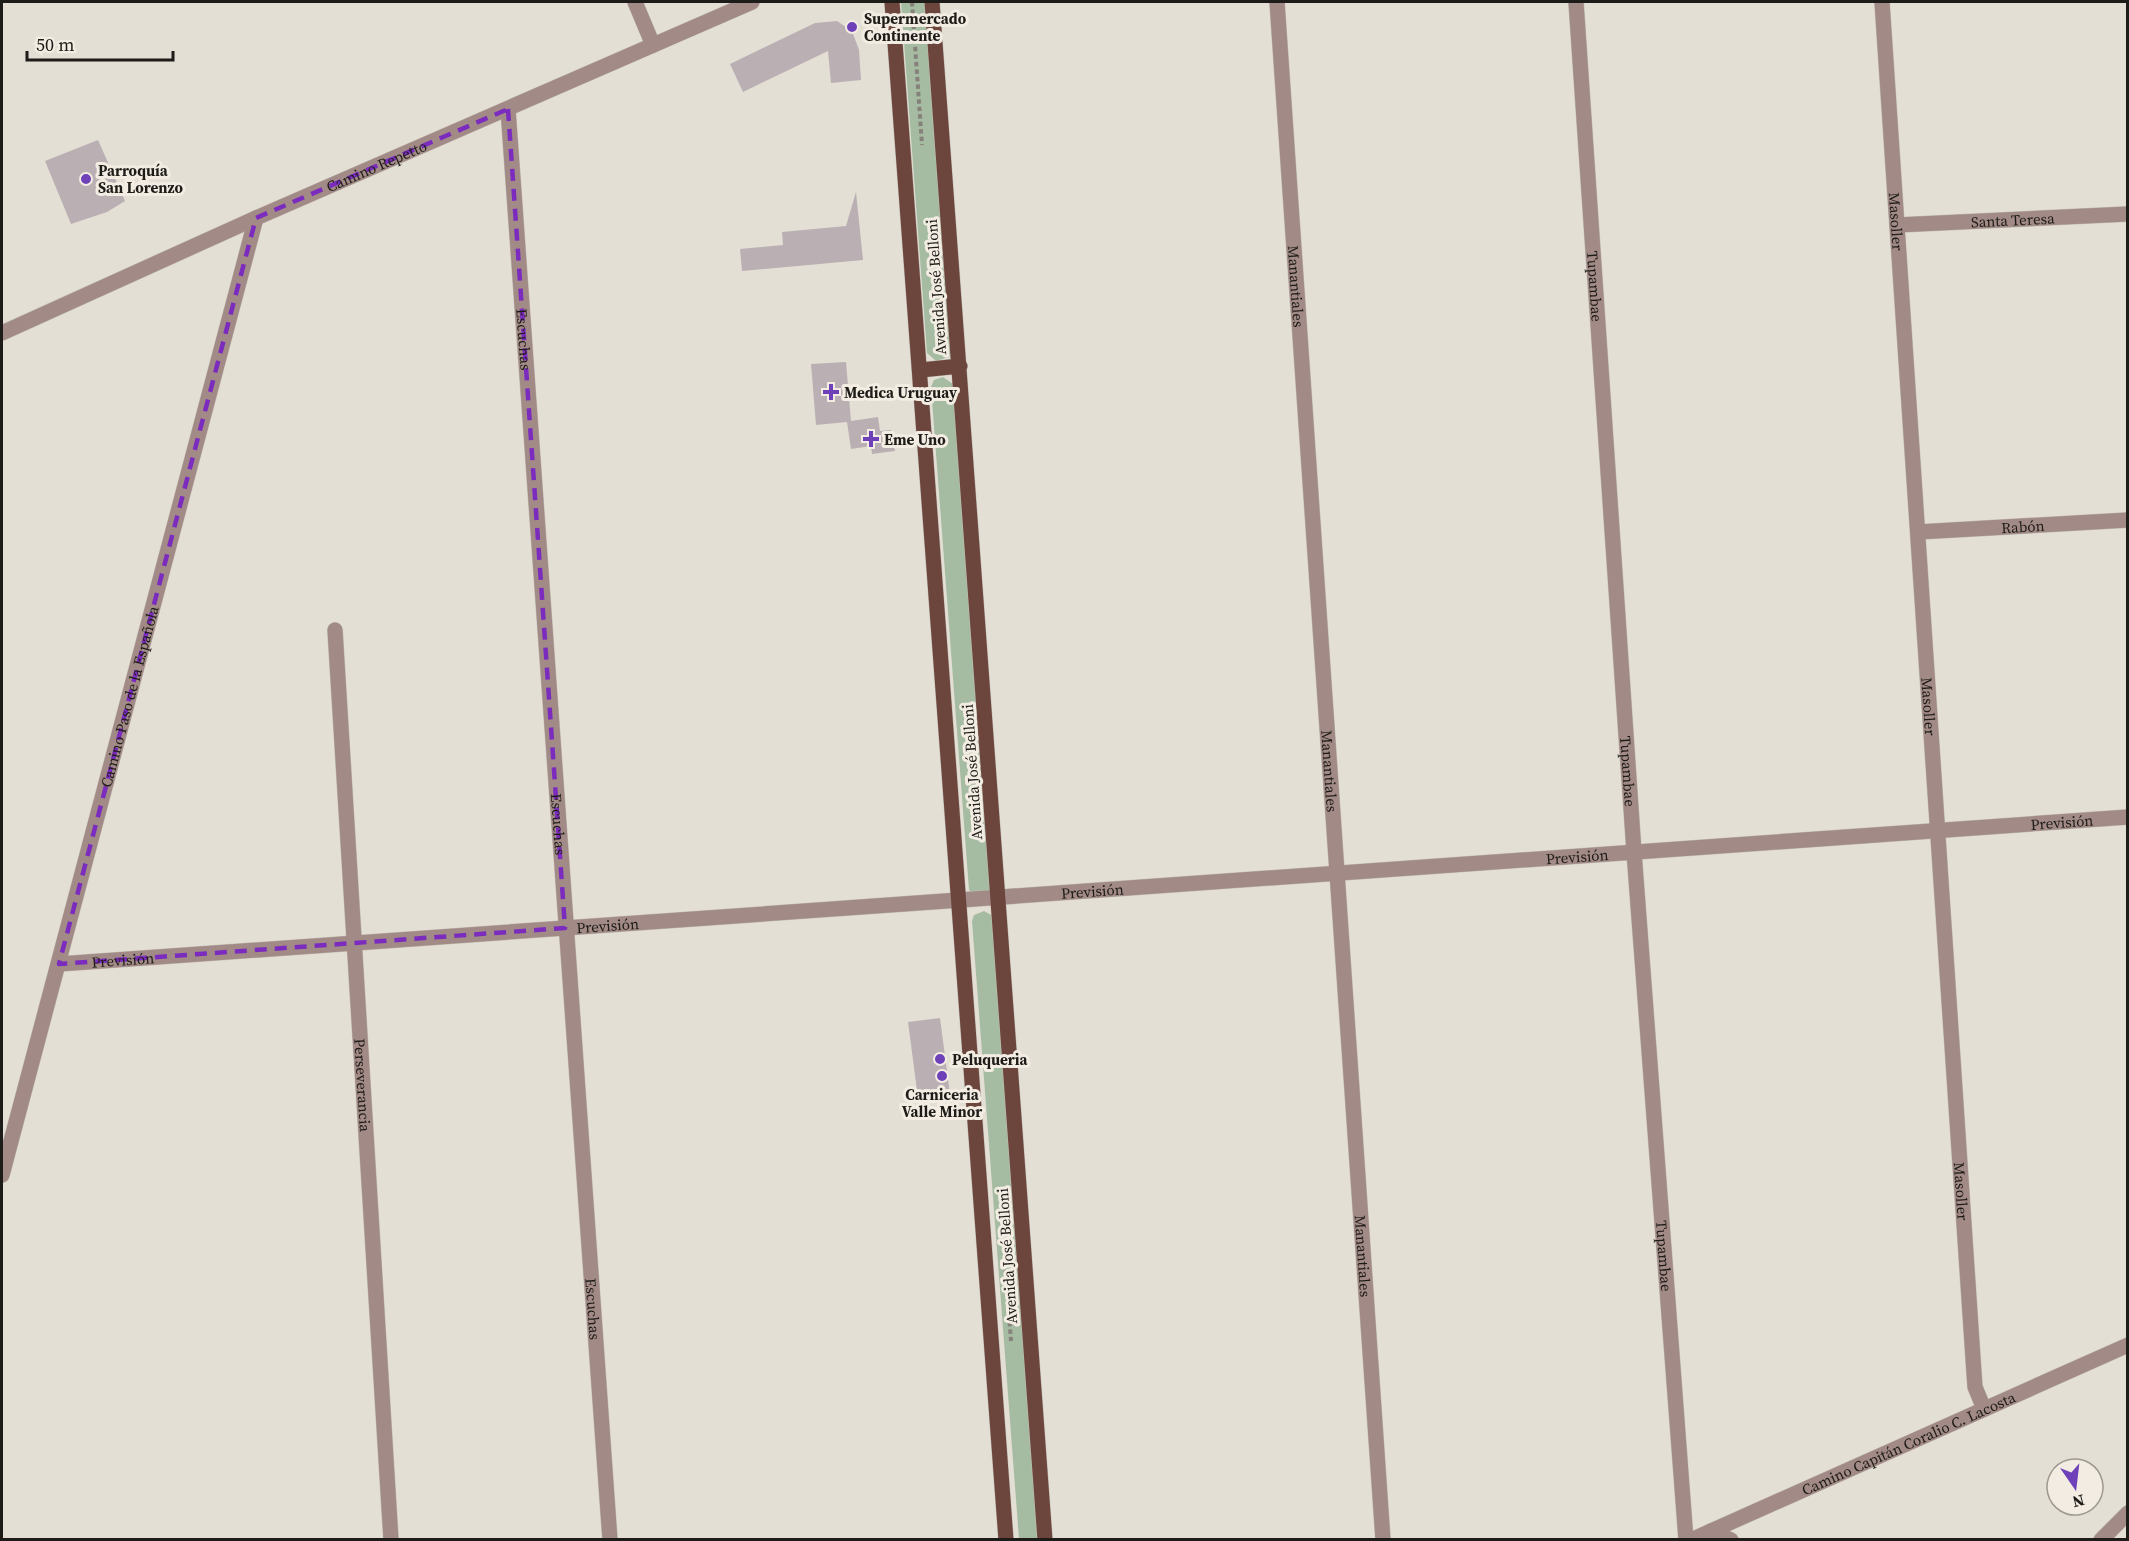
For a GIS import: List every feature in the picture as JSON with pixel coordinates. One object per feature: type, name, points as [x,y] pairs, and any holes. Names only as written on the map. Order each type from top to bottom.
[{"type":"main road","name":"Avenida José Belloni","points":[[892,2],[1006,1539]]},
{"type":"main road","name":"Avenida José Belloni","points":[[932,2],[1045,1539]]},
{"type":"main road","points":[[921,370],[960,366]]},
{"type":"street","points":[[635,2],[652,45]]},
{"type":"street","name":"Camino Repetto","points":[[2,333],[256,218],[752,2]]},
{"type":"street","name":"Manantiales","points":[[1277,2],[1383,1539]]},
{"type":"street","name":"Tupambae","points":[[1576,2],[1634,852],[1686,1539]]},
{"type":"street","name":"Masoller","points":[[1882,2],[1974,1374],[1975,1386],[1984,1409]]},
{"type":"street","name":"Escuchas","points":[[508,109],[610,1539]]},
{"type":"street","name":"Santa Teresa","points":[[1897,225],[2127,214]]},
{"type":"street","name":"Camino Paso de la Española","points":[[2,1175],[256,218]]},
{"type":"street","name":"Rabón","points":[[1918,532],[2127,520]]},
{"type":"street","name":"Perseverancia","points":[[335,630],[392,1539]]},
{"type":"street","name":"Previsión","points":[[59,964],[2127,817]]},
{"type":"street","name":"Camino Capitán Coralio C. Lacosta","points":[[1691,1539],[2127,1345]]},
{"type":"street","points":[[2101,1539],[2127,1513]]},
{"type":"street","points":[[1711,1531],[1731,1539]]},
{"type":"highlighted area","points":[[508,109],[565,928],[59,964],[256,218]]},
{"type":"green space","points":[[901,2],[926,2],[951,351],[949,357],[936,361],[927,353]]},
{"type":"green space","points":[[943,377],[953,384],[954,391],[992,888],[989,893],[974,895],[969,890],[931,387],[934,380]]},
{"type":"green space","points":[[984,911],[993,916],[1039,1539],[1019,1539],[972,921],[974,915]]},
{"type":"building","points":[[837,21],[852,31],[859,50],[861,80],[831,83],[828,51],[743,92],[730,64],[815,23]]},
{"type":"building","name":"Parroquía San Lorenzo","points":[[98,140],[125,201],[107,212],[71,224],[45,161]]},
{"type":"building","points":[[856,192],[863,260],[742,271],[740,249],[783,245],[782,232],[846,226]]},
{"type":"building","name":"Medica Uruguay","points":[[846,362],[851,421],[878,417],[880,431],[891,430],[895,451],[872,454],[871,446],[851,449],[847,422],[816,425],[811,364]]},
{"type":"building","points":[[940,1018],[950,1094],[918,1098],[908,1022]]},
{"type":"place","name":"Supermercado Continente","points":[[852,27]]},
{"type":"place","name":"Parroquía San Lorenzo","points":[[86,179]]},
{"type":"place","name":"Medica Uruguay","points":[[831,392]]},
{"type":"place","name":"Eme Uno","points":[[871,439]]},
{"type":"place","name":"Peluqueria","points":[[940,1059]]},
{"type":"place","name":"Carniceria Valle Minor","points":[[942,1076]]}]
